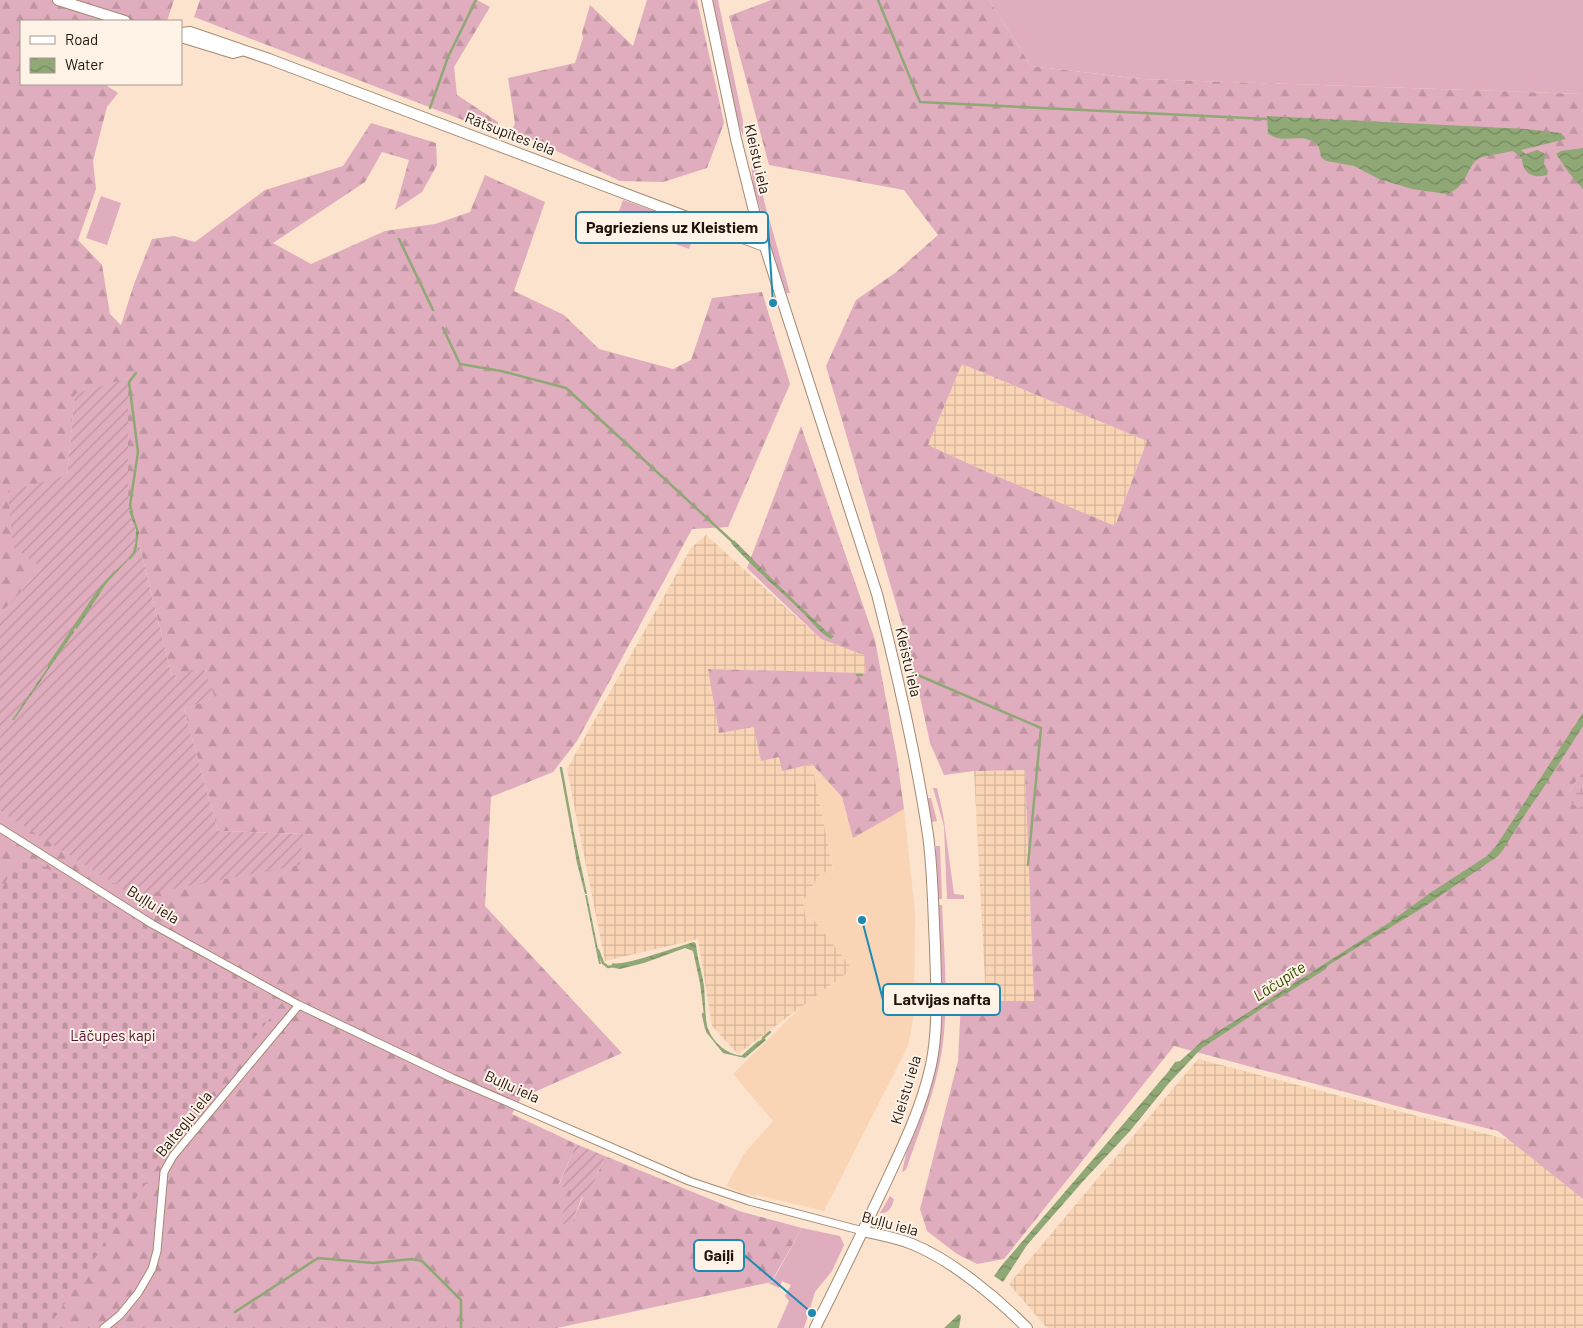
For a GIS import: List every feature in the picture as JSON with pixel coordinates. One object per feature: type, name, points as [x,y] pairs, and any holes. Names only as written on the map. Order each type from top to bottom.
[{"type":"main road","points":[[58,0],[122,20]]},
{"type":"main road","name":"Kleistu iela","points":[[707,0],[748,190],[764,246],[877,594],[892,654],[914,760],[929,845],[936,965],[936,1027],[931,1063],[914,1118],[863,1231],[816,1328]]},
{"type":"main road","name":"Rātsupītes iela","points":[[182,35],[190,32],[245,51],[764,246]]},
{"type":"main road","name":"Buļļu iela","points":[[863,1231],[911,1243],[945,1260],[1013,1313],[1027,1328]]},
{"type":"street","name":"Buļļu iela","points":[[0,828],[152,924],[299,1004],[452,1078],[689,1181],[749,1201],[863,1231]]},
{"type":"street","name":"Baltegļu iela","points":[[104,1328],[120,1315],[138,1293],[152,1269],[157,1251],[164,1172],[173,1156],[299,1004]]},
{"type":"shaded area","points":[[962,364],[1147,441],[1115,526],[928,445]]},
{"type":"shaded area","points":[[706,535],[821,639],[864,655],[866,673],[708,669],[780,757],[782,770],[812,764],[833,871],[821,873],[803,901],[806,919],[814,920],[852,969],[738,1054],[712,1026],[698,939],[605,961],[567,769],[691,548]]},
{"type":"shaded area","points":[[812,764],[842,797],[853,837],[904,809],[915,912],[914,1015],[908,1046],[824,1211],[757,1195],[756,1197],[746,1195],[726,1186],[744,1154],[773,1121],[733,1074],[808,1000],[835,983],[814,920],[806,919],[803,901],[821,873],[833,870]]},
{"type":"shaded area","points":[[1025,770],[1034,1001],[986,1001],[974,771]]},
{"type":"shaded area","points":[[1198,1059],[1583,1159],[1583,1328],[1047,1328],[1009,1284]]},
{"type":"green space","points":[[0,0],[174,0],[167,20],[20,20],[20,85],[106,85],[118,93],[107,107],[93,161],[96,189],[78,240],[102,265],[110,314],[121,325],[134,284],[152,239],[174,236],[195,242],[265,190],[343,166],[371,123],[436,143],[437,165],[422,192],[395,210],[409,160],[382,152],[365,182],[273,243],[311,264],[385,231],[435,224],[470,212],[485,175],[545,202],[514,291],[564,315],[599,349],[673,369],[691,360],[712,298],[762,292],[790,384],[728,527],[692,529],[577,741],[553,772],[491,797],[485,906],[622,1053],[521,1098],[512,1114],[576,1144],[559,1184],[573,1191],[570,1226],[583,1197],[587,1198],[605,1156],[739,1211],[802,1228],[771,1282],[557,1328],[0,1328],[0,811],[44,838],[302,834],[218,831],[184,709],[214,697],[172,676],[128,500],[128,378],[75,395],[67,476],[42,568],[0,614]]},
{"type":"green space","points":[[200,0],[477,0],[490,7],[454,67],[457,95],[498,122],[497,133],[194,17]]},
{"type":"green space","points":[[647,0],[697,0],[724,123],[707,168],[663,182],[620,181],[512,130],[515,123],[508,78],[575,63],[590,5],[633,46]]},
{"type":"green space","points":[[712,0],[718,0],[743,121],[743,136],[738,123]]},
{"type":"green space","points":[[771,0],[989,0],[1031,66],[1142,79],[1583,94],[1583,771],[1569,792],[1579,809],[1583,809],[1583,1199],[1498,1131],[1408,1109],[1174,1046],[1004,1259],[977,1264],[957,1254],[927,1231],[920,1209],[958,1061],[961,1001],[1034,1001],[1025,770],[974,771],[944,775],[930,743],[910,651],[826,366],[856,300],[895,273],[938,235],[904,190],[769,165],[729,16]],"holes":[[[962,364],[1147,441],[1115,526],[928,445]]]},
{"type":"green space","points":[[989,0],[1583,0],[1583,94],[1142,79],[1031,66]]},
{"type":"green space","points":[[754,161],[767,212],[762,215],[753,185],[751,162]]},
{"type":"green space","points":[[101,196],[121,203],[107,245],[86,238]]},
{"type":"green space","points":[[623,200],[697,226],[689,249],[615,222]]},
{"type":"green space","points":[[769,218],[790,293],[784,291],[760,220]]},
{"type":"green space","points":[[128,378],[128,500],[172,676],[203,667],[215,697],[184,709],[218,831],[303,834],[300,865],[134,896],[0,811],[0,614],[42,568],[13,547],[8,491],[67,476],[75,394]]},
{"type":"green space","points":[[801,426],[875,640],[897,758],[904,809],[853,838],[842,797],[812,764],[782,771],[779,757],[761,761],[754,727],[719,733],[708,669],[866,673],[864,655],[821,639],[747,568]]},
{"type":"green space","points":[[1583,771],[1583,809],[1579,809],[1570,801],[1569,792]]},
{"type":"green space","points":[[933,788],[937,788],[943,814],[954,894],[964,895],[964,899],[947,899],[944,826]]},
{"type":"green space","points":[[927,798],[931,798],[937,821],[932,822]]},
{"type":"green space","points":[[936,846],[940,846],[942,899],[938,899],[935,868]]},
{"type":"green space","name":"Lāčupes kapi","points":[[21,854],[284,1000],[171,1146],[48,1328],[0,1328],[0,892]]},
{"type":"green space","points":[[939,905],[942,905],[945,977],[945,1014],[942,1050],[927,1111],[906,1170],[902,1172],[907,1150],[924,1107],[933,1074],[939,1020]]},
{"type":"green space","points":[[576,1144],[605,1156],[587,1199],[582,1197],[570,1227],[559,1222],[572,1191],[559,1185]]},
{"type":"green space","points":[[890,1196],[894,1199],[891,1207],[888,1211],[880,1213]]},
{"type":"green space","points":[[802,1228],[840,1236],[844,1245],[832,1271],[815,1292],[804,1328],[777,1328],[789,1301],[785,1296],[791,1285],[782,1281],[779,1288],[768,1283],[772,1282]]},
{"type":"water","points":[[1267,116],[1526,129],[1561,133],[1566,139],[1521,150],[1526,154],[1537,150],[1544,153],[1544,164],[1548,171],[1547,175],[1537,176],[1529,174],[1524,168],[1522,158],[1513,151],[1482,157],[1477,160],[1460,186],[1447,194],[1412,189],[1379,179],[1354,166],[1326,161],[1321,157],[1319,147],[1312,141],[1282,139],[1268,133]]},
{"type":"water","points":[[1583,148],[1583,189],[1556,154],[1561,151]]},
{"type":"water","points":[[129,511],[132,511],[139,532],[135,552],[136,530]]},
{"type":"water","points":[[734,540],[827,632],[834,636],[831,639],[819,630],[806,615],[739,552],[731,543]]},
{"type":"water","points":[[130,557],[107,582],[77,629],[74,627],[103,585]]},
{"type":"water","points":[[73,630],[74,632],[14,720],[12,720]]},
{"type":"water","name":"Lāčupīte","points":[[1583,713],[1583,726],[1498,856],[1424,907],[1327,966],[1326,969],[1202,1048],[1027,1245],[1003,1282],[994,1276],[1175,1062],[1180,1061],[1200,1043],[1390,922],[1487,856],[1496,846]]},
{"type":"water","points":[[570,824],[572,824],[587,894],[585,894],[577,863]]},
{"type":"water","points":[[585,895],[587,895],[601,964],[599,964]]},
{"type":"water","points":[[694,942],[696,944],[704,986],[707,1026],[714,1040],[727,1051],[743,1056],[764,1037],[766,1040],[745,1058],[723,1053],[706,1032],[700,983],[693,951],[685,948],[644,963],[620,969],[610,967],[613,963],[639,959]]},
{"type":"water","points":[[959,1314],[961,1316],[959,1328],[944,1328]]},
{"type":"waterway","points":[[430,108],[448,57],[476,0]]},
{"type":"waterway","points":[[878,0],[920,102],[1267,119]]},
{"type":"waterway","points":[[399,239],[433,310]]},
{"type":"waterway","points":[[443,328],[460,364],[501,371],[566,388],[734,543]]},
{"type":"waterway","points":[[132,513],[130,505],[138,452],[129,382],[136,373]]},
{"type":"waterway","points":[[130,558],[134,553],[136,545]]},
{"type":"waterway","points":[[49,665],[99,590],[115,572]]},
{"type":"waterway","points":[[913,673],[1041,728],[1028,865]]},
{"type":"waterway","points":[[857,675],[862,675]]},
{"type":"waterway","points":[[561,768],[572,828]]},
{"type":"waterway","points":[[598,950],[603,963],[608,967],[613,966]]},
{"type":"waterway","points":[[703,1014],[706,1028]]},
{"type":"waterway","points":[[763,1038],[770,1032]]},
{"type":"waterway","points":[[743,1056],[759,1042]]},
{"type":"waterway","points":[[235,1312],[318,1258],[373,1263],[412,1259],[422,1261],[461,1300],[461,1328]]},
{"type":"place","name":"Pagrieziens uz Kleistiem","points":[[773,303]]},
{"type":"place","name":"Latvijas nafta","points":[[862,920]]},
{"type":"place","name":"Gaiļi","points":[[812,1313]]}]
